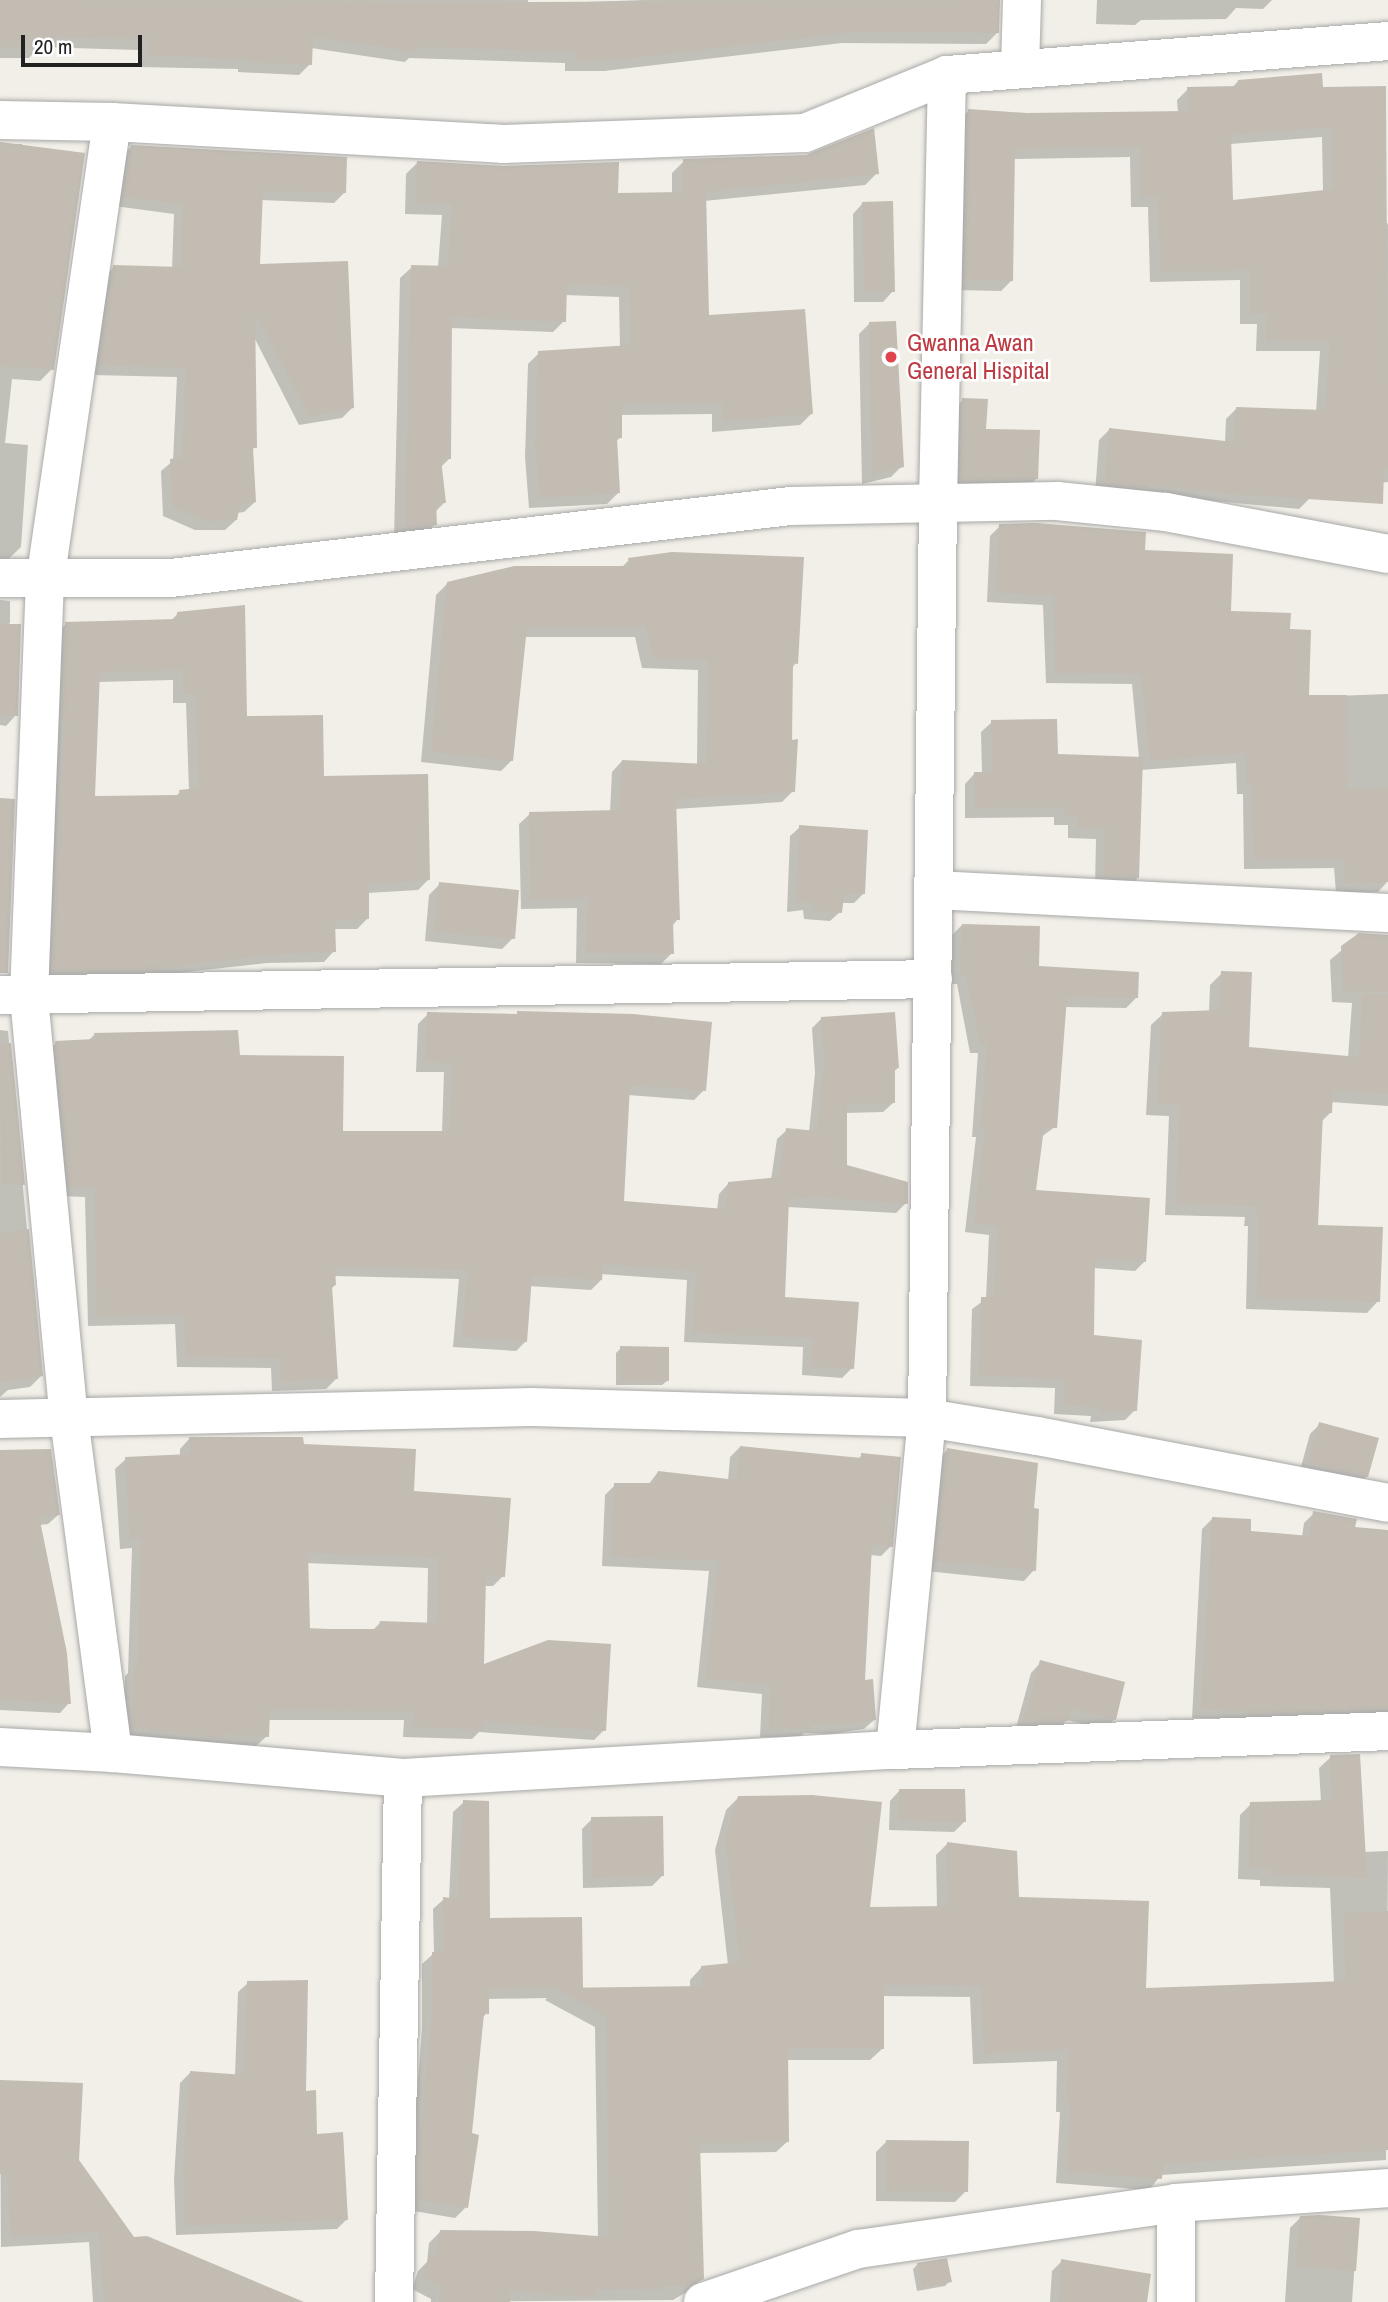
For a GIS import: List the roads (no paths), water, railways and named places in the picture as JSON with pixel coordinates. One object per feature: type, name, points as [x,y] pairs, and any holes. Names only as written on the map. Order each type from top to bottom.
[{"type":"street","points":[[1020,68],[1021,0]]},
{"type":"street","points":[[0,120],[113,122],[503,144],[805,133],[947,75],[1388,41]]},
{"type":"street","points":[[895,1750],[927,1418],[938,503],[947,75]]},
{"type":"street","points":[[113,122],[45,579],[15,996],[113,1753]]},
{"type":"street","points":[[0,578],[171,578],[790,506],[938,503],[1057,501],[1166,512],[1388,554]]},
{"type":"street","points":[[934,890],[1388,913]]},
{"type":"street","points":[[15,996],[933,979]]},
{"type":"street","points":[[0,1419],[531,1407],[927,1418],[1037,1436],[1388,1503]]},
{"type":"street","points":[[0,1747],[113,1753],[403,1778],[895,1750],[1388,1731]]},
{"type":"street","points":[[394,2302],[403,1778]]},
{"type":"street","points":[[703,2302],[858,2249],[1176,2203],[1388,2188]]},
{"type":"street","points":[[1176,2203],[1176,2302]]},
{"type":"place","name":"Gwanna Awan General Hispital","points":[[891,357]]}]
